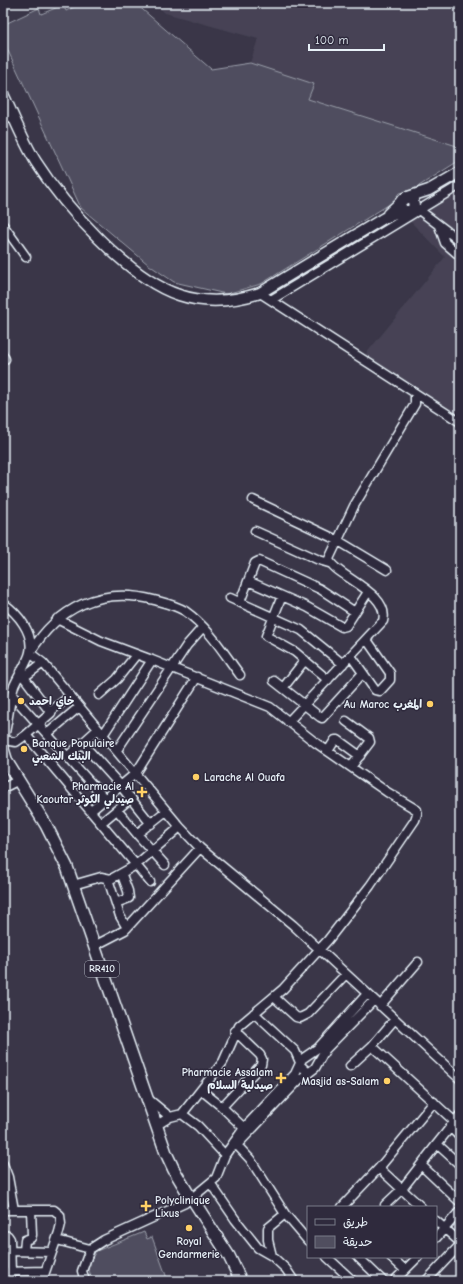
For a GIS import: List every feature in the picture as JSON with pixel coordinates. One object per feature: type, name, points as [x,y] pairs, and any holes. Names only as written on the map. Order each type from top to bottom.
[{"type":"highway","name":"RR410","points":[[3,745],[3,750],[8,762],[57,844],[73,885],[147,1098],[174,1170],[189,1200],[230,1256],[241,1281]]},
{"type":"highway","name":"RR410","points":[[3,765],[15,782],[60,861],[162,1155],[220,1250],[235,1281]]},
{"type":"main road","points":[[3,94],[36,161],[66,204],[126,263],[144,277],[170,292],[189,298],[232,300],[260,293],[384,218],[410,205],[429,190],[460,172]]},
{"type":"street","points":[[3,119],[13,115]]},
{"type":"street","points":[[271,300],[410,205],[460,185]]},
{"type":"street","points":[[410,205],[460,242]]},
{"type":"street","points":[[3,225],[26,257]]},
{"type":"street","points":[[439,226],[445,243],[460,256]]},
{"type":"street","points":[[260,293],[460,422]]},
{"type":"street","points":[[329,563],[329,557],[354,506],[415,404],[415,394]]},
{"type":"street","points":[[253,500],[337,540],[387,570]]},
{"type":"street","points":[[256,531],[319,560],[329,563],[368,592],[382,608],[384,616],[380,626],[288,722]]},
{"type":"street","points":[[240,602],[255,562],[260,561],[320,589],[356,612]]},
{"type":"street","points":[[248,581],[308,607],[342,627],[346,626],[368,592]]},
{"type":"street","points":[[282,596],[266,634],[267,638],[289,648],[328,680]]},
{"type":"street","points":[[70,696],[16,742],[3,740],[12,695],[30,653],[41,635],[57,619],[87,602],[114,597],[140,597],[177,606],[203,628],[224,651],[240,675]]},
{"type":"street","points":[[230,598],[301,630],[343,664]]},
{"type":"street","points":[[3,603],[16,612],[21,620],[29,638],[30,653],[43,663],[117,750],[166,811],[200,848],[293,925],[460,1079]]},
{"type":"street","points":[[57,619],[101,641],[266,705],[351,767],[387,792],[417,810],[418,814],[370,886],[319,950],[300,972],[235,1031],[228,1055],[182,1114],[170,1117],[157,1126]]},
{"type":"street","points":[[117,750],[187,645],[203,628]]},
{"type":"street","points":[[351,656],[377,692],[381,690],[390,678],[389,671],[367,640]]},
{"type":"street","points":[[99,695],[117,679],[136,655]]},
{"type":"street","points":[[68,756],[82,743],[101,732],[152,660]]},
{"type":"street","points":[[283,688],[305,660]]},
{"type":"street","points":[[22,674],[43,663]]},
{"type":"street","points":[[274,681],[322,718],[363,673]]},
{"type":"street","points":[[22,674],[51,711]]},
{"type":"street","points":[[91,811],[136,773],[197,677]]},
{"type":"street","points":[[12,695],[105,799]]},
{"type":"street","points":[[47,734],[79,707]]},
{"type":"street","points":[[346,721],[369,738],[370,742],[351,767]]},
{"type":"street","points":[[26,735],[150,882]]},
{"type":"street","points":[[328,751],[335,740],[338,740],[360,756]]},
{"type":"street","points":[[82,743],[120,785],[151,824]]},
{"type":"street","points":[[3,788],[15,782]]},
{"type":"street","points":[[101,823],[131,798]]},
{"type":"street","points":[[117,810],[165,865]]},
{"type":"street","points":[[137,834],[166,811]]},
{"type":"street","points":[[73,885],[101,877],[108,879],[122,875],[136,865],[180,827]]},
{"type":"street","points":[[94,946],[127,928],[200,848]]},
{"type":"street","points":[[116,903],[129,898],[122,875]]},
{"type":"street","points":[[108,879],[116,903],[127,928]]},
{"type":"street","points":[[231,1148],[299,1080],[309,1073],[325,1050],[377,1003],[418,962]]},
{"type":"street","points":[[274,997],[296,1017],[300,1018],[308,1014],[346,974]]},
{"type":"street","points":[[78,1281],[90,1249],[104,1240],[189,1200],[211,1184],[218,1175],[231,1148],[244,1128],[295,1074],[300,1063],[307,1055],[318,1048],[368,994]]},
{"type":"street","points":[[254,1013],[295,1052],[300,1063],[309,1073]]},
{"type":"street","points":[[350,1066],[372,1046],[394,1019]]},
{"type":"street","points":[[222,1107],[261,1066],[263,1061],[256,1051],[235,1031]]},
{"type":"street","points":[[372,1046],[455,1121],[460,1136]]},
{"type":"street","points":[[295,1052],[311,1057],[316,1065]]},
{"type":"street","points":[[201,1090],[244,1128]]},
{"type":"street","points":[[147,1098],[170,1117]]},
{"type":"street","points":[[343,1206],[379,1168],[434,1102]]},
{"type":"street","points":[[182,1114],[231,1148],[250,1159],[285,1214],[307,1240]]},
{"type":"street","points":[[385,1206],[402,1189],[455,1121]]},
{"type":"street","points":[[437,1144],[460,1165]]},
{"type":"street","points":[[3,1164],[8,1177],[14,1210]]},
{"type":"street","points":[[420,1165],[460,1202]]},
{"type":"street","points":[[379,1168],[420,1206]]},
{"type":"street","points":[[211,1184],[235,1219],[258,1248],[272,1256],[286,1268],[294,1281]]},
{"type":"street","points":[[3,1210],[54,1210],[59,1212],[61,1224],[57,1240],[42,1281]]},
{"type":"street","points":[[24,1251],[24,1240],[31,1238],[32,1235],[31,1210]]},
{"type":"street","points":[[437,1237],[460,1211]]},
{"type":"street","points":[[272,1256],[268,1240],[268,1228],[285,1214]]},
{"type":"street","points":[[426,1281],[460,1244],[437,1221]]},
{"type":"street","points":[[3,1235],[10,1238],[11,1250],[7,1272],[45,1271]]},
{"type":"street","points":[[57,1240],[90,1249]]},
{"type":"street","points":[[11,1250],[52,1252]]},
{"type":"street","points":[[328,1258],[353,1281]]},
{"type":"street","points":[[359,1258],[383,1281]]},
{"type":"street","points":[[392,1258],[405,1270]]},
{"type":"street","points":[[394,1281],[417,1258]]},
{"type":"street","points":[[82,1272],[85,1281]]},
{"type":"shaded area","points":[[154,3],[460,3],[460,147],[308,99],[313,84],[250,63],[258,39],[165,13]]},
{"type":"shaded area","points":[[460,190],[460,417],[365,355],[445,257],[410,221]]},
{"type":"green space","points":[[82,3],[135,3],[211,69],[250,63],[314,84],[308,99],[460,147],[460,160],[411,191],[399,193],[393,202],[261,284],[226,294],[174,282],[149,265],[81,208],[3,40],[3,25],[39,8],[41,14],[63,5],[66,11]]},
{"type":"green space","points":[[144,1232],[147,1239],[152,1237],[168,1281],[93,1281],[88,1268],[90,1265],[89,1260],[91,1255],[95,1254],[94,1252]]},
{"type":"place","name":"خاي احمد","points":[[21,701]]},
{"type":"place","name":"Au Maroc المغرب","points":[[430,704]]},
{"type":"place","name":"Banque Populaire البنك الشعبي","points":[[24,749]]},
{"type":"place","name":"Larache Al Ouafa","points":[[196,777]]},
{"type":"place","name":"Pharmacie Al Kaoutar صيدلي الكوثر","points":[[142,792]]},
{"type":"place","name":"Pharmacie Assalam صيدلية السلام","points":[[281,1078]]},
{"type":"place","name":"Masjid as-Salam","points":[[387,1081]]},
{"type":"place","name":"Polyclinique Lixus","points":[[146,1206]]},
{"type":"place","name":"Royal Gendarmerie","points":[[189,1228]]}]
